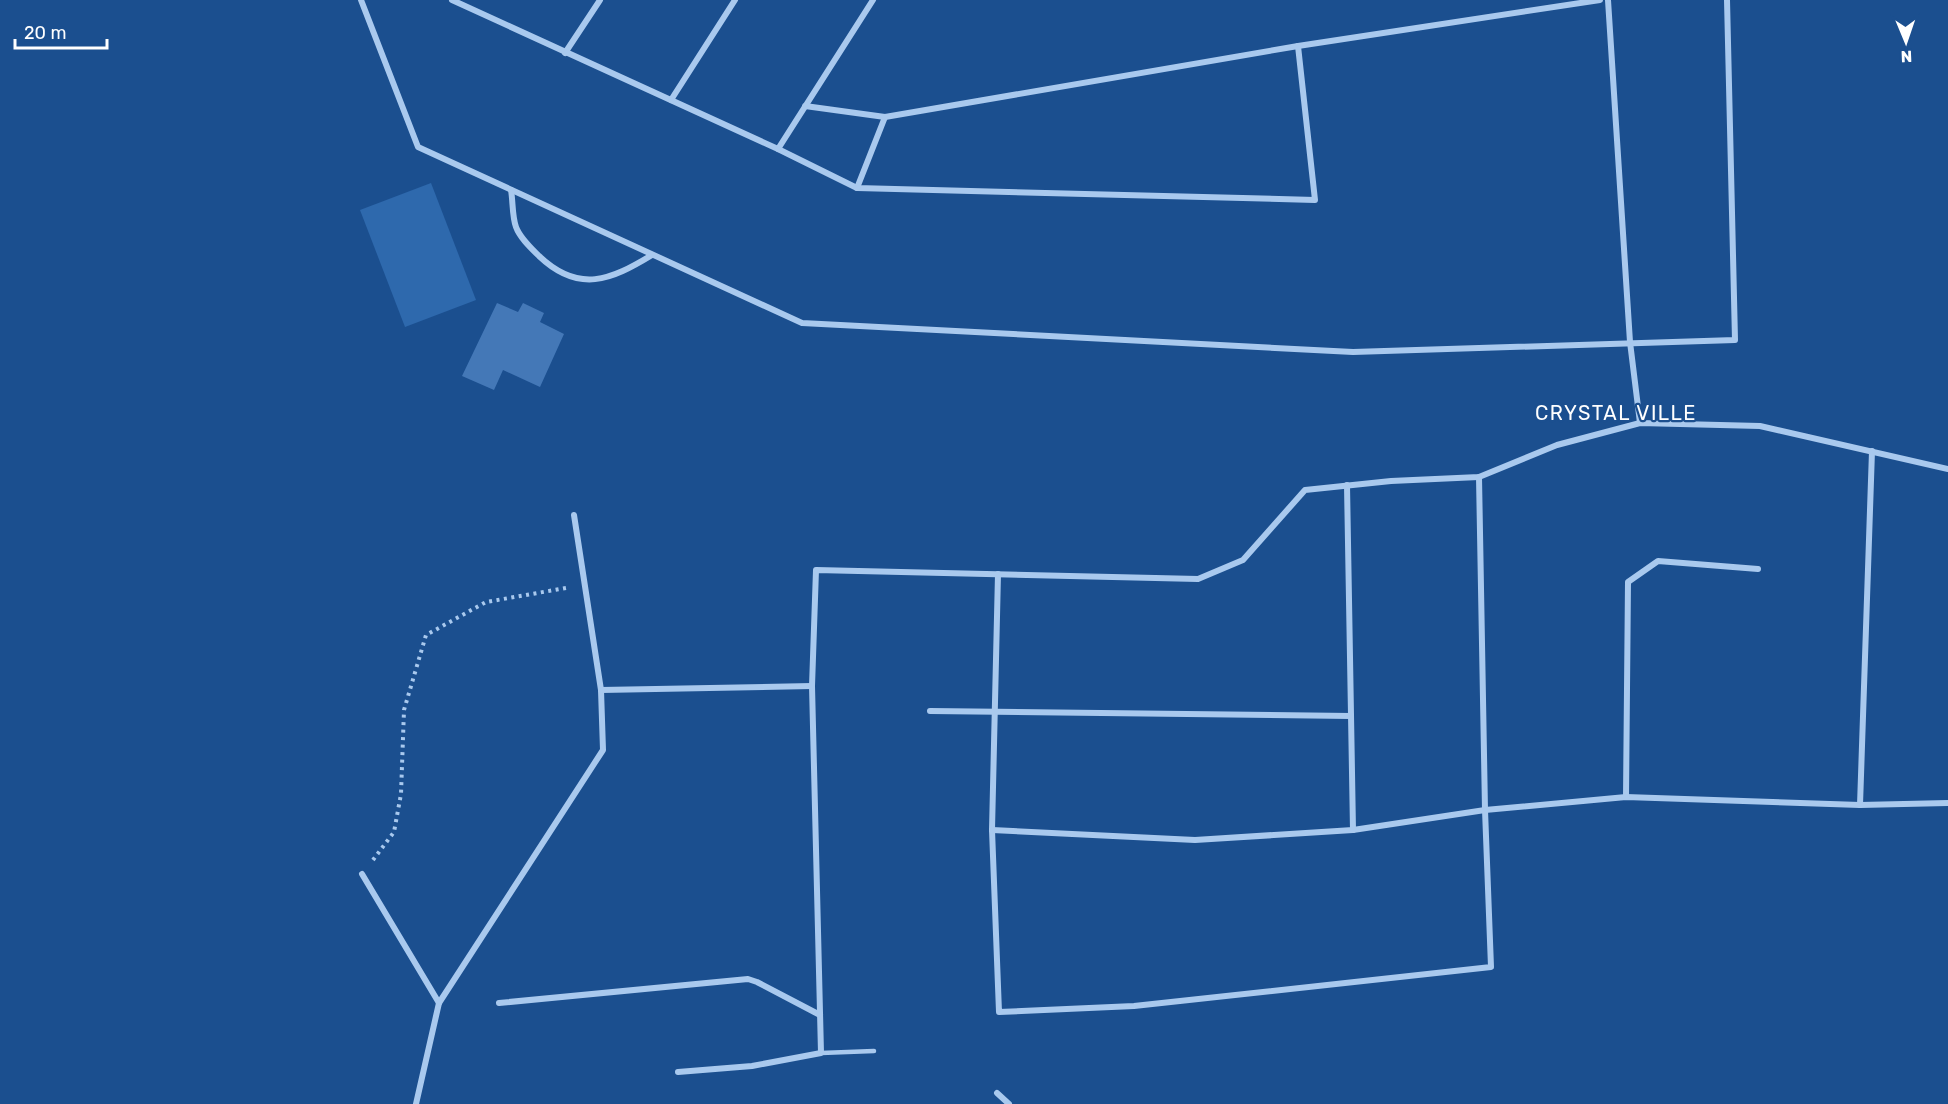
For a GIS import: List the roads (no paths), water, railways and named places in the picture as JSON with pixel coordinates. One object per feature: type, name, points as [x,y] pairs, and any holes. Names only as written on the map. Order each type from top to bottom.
[{"type":"street","points":[[361,0],[418,147],[802,323],[1353,352],[1735,340],[1727,0]]},
{"type":"street","points":[[565,53],[600,0]]},
{"type":"street","points":[[671,100],[735,0]]},
{"type":"street","points":[[778,149],[873,0]]},
{"type":"street","points":[[805,106],[885,117],[1298,46],[1599,0]]},
{"type":"street","points":[[1608,0],[1630,342],[1640,423]]},
{"type":"street","points":[[456,1],[778,149],[857,188],[1315,200],[1298,46]]},
{"type":"street","points":[[857,188],[885,117]]},
{"type":"street","points":[[512,190],[516,227],[529,247],[552,268],[580,280],[602,280],[627,270],[652,255]]},
{"type":"street","points":[[678,1072],[752,1066],[821,1053],[812,686],[816,570],[1198,579],[1243,560],[1305,490],[1347,485],[1479,477],[1557,445],[1640,423],[1760,426],[1948,469]]},
{"type":"street","points":[[1860,805],[1872,451]]},
{"type":"street","points":[[998,574],[992,830],[999,1012],[1134,1006],[1491,967],[1485,810],[1479,477]]},
{"type":"street","points":[[1347,485],[1353,830]]},
{"type":"street","points":[[416,1104],[439,1003],[603,750],[601,690],[574,515]]},
{"type":"street","points":[[1626,797],[1628,582],[1658,561],[1758,569]]},
{"type":"street","points":[[601,690],[812,686]]},
{"type":"street","points":[[930,711],[1351,716]]},
{"type":"street","points":[[992,830],[1195,840],[1353,830],[1485,810],[1626,797],[1860,805],[1948,803]]},
{"type":"street","points":[[362,874],[439,1003]]},
{"type":"street","points":[[500,1003],[748,979],[820,1015]]},
{"type":"street","points":[[997,1093],[1009,1104]]},
{"type":"lane","points":[[821,1053],[874,1051]]},
{"type":"district","name":"CRYSTAL VILLE","points":[[1616,413]]}]
